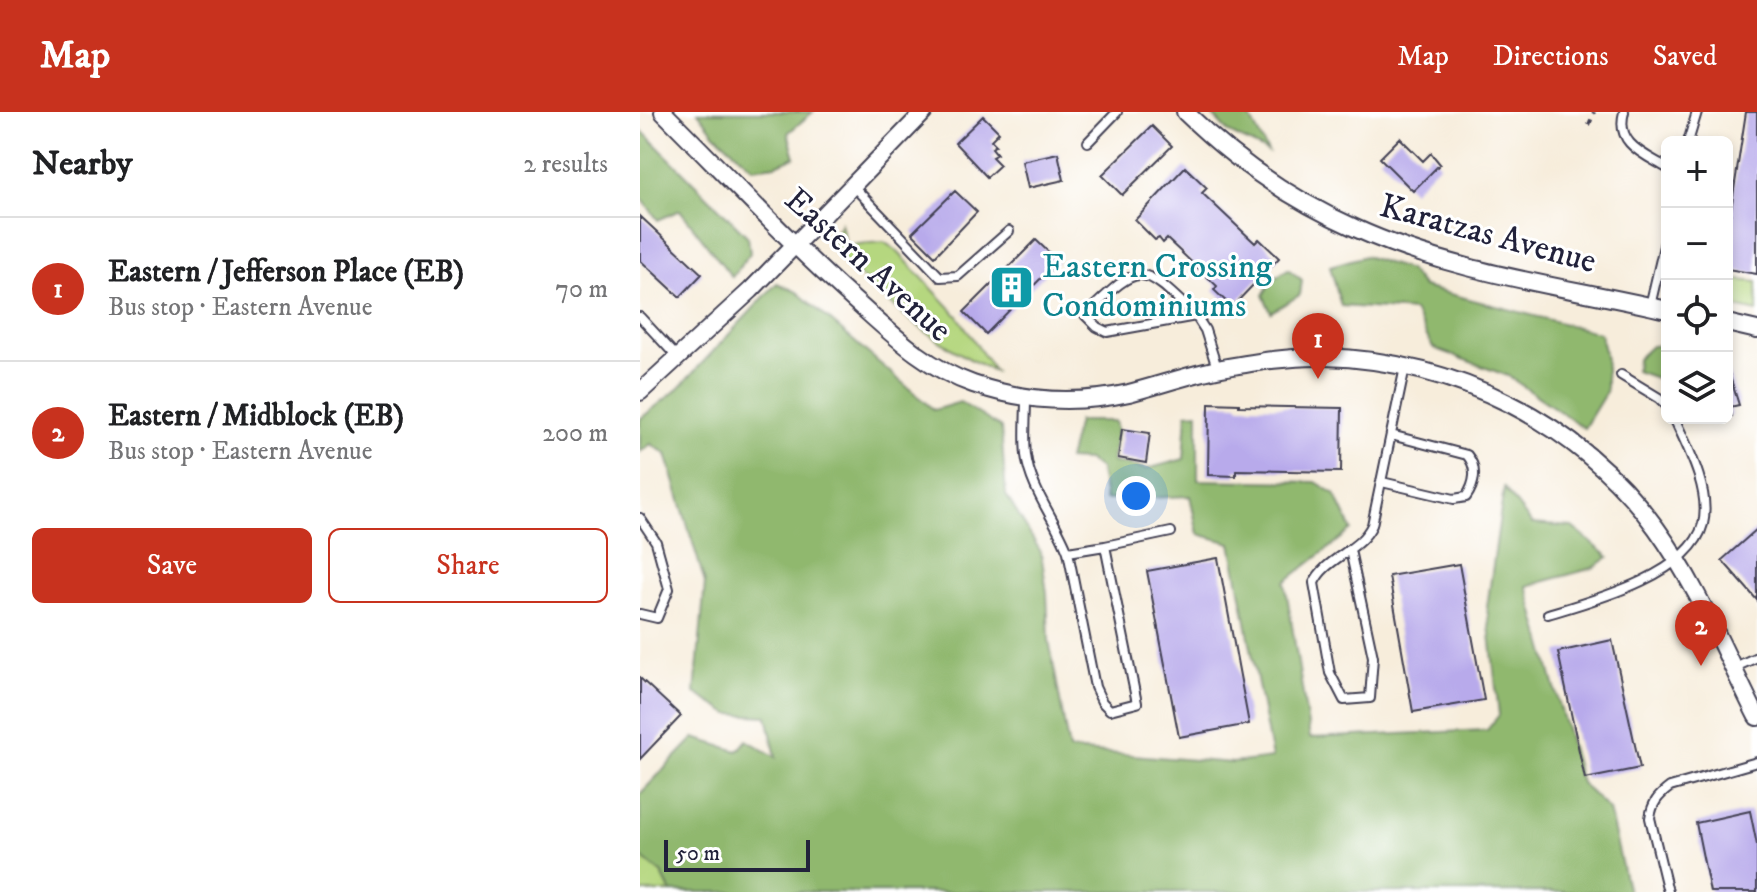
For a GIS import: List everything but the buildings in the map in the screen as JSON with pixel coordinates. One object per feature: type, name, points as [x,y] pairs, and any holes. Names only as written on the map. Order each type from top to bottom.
[{"type":"street","name":"Eastern Avenue","points":[[663,112],[795,245],[905,345],[928,362],[970,383],[1026,399],[1074,401],[1100,398],[1217,369],[1291,358],[1323,357],[1405,366],[1467,385],[1529,413],[1584,450],[1633,499],[1677,560],[1757,717]]},
{"type":"street","points":[[640,392],[795,245],[924,112]]},
{"type":"street","name":"Karatzas Avenue","points":[[1185,112],[1230,153],[1266,179],[1355,229],[1449,261],[1659,308]]},
{"type":"street","points":[[1733,324],[1757,330]]},
{"type":"lane","points":[[1088,142],[1117,112]]},
{"type":"lane","points":[[1624,112],[1622,132],[1630,146],[1661,164]]},
{"type":"lane","points":[[1690,136],[1697,112]]},
{"type":"lane","points":[[853,186],[940,277],[958,276],[1009,231]]},
{"type":"lane","points":[[1196,316],[1107,332],[1085,315],[1124,277],[1142,273],[1153,278],[1196,316],[1205,330],[1217,369]]},
{"type":"lane","points":[[1659,308],[1662,280]]},
{"type":"lane","points":[[640,317],[678,357]]},
{"type":"lane","points":[[1350,550],[1373,657],[1370,698],[1344,700],[1330,673],[1314,583],[1318,573],[1366,537],[1382,482],[1405,366]]},
{"type":"lane","points":[[1621,375],[1661,400]]},
{"type":"lane","points":[[1026,399],[1026,457],[1031,477],[1068,552],[1095,687],[1110,710],[1137,703],[1105,546]]},
{"type":"lane","points":[[1548,614],[1626,590],[1677,560],[1699,536],[1704,521],[1701,487],[1676,424]]},
{"type":"lane","points":[[1382,482],[1454,499],[1466,497],[1473,487],[1475,470],[1467,455],[1391,435]]},
{"type":"lane","points":[[640,518],[656,542],[669,589],[657,618],[640,614]]},
{"type":"lane","points":[[1068,552],[1171,532]]},
{"type":"lane","points":[[1733,669],[1757,657]]},
{"type":"lane","points":[[1668,892],[1650,818],[1651,806],[1670,787],[1757,762]]},
{"type":"path","points":[[1589,125],[1594,112]]},
{"type":"green space","points":[[698,112],[813,112],[788,133],[795,157],[776,165],[753,168],[715,134]]},
{"type":"green space","points":[[1209,112],[1247,112],[1268,152],[1229,133]]},
{"type":"green space","points":[[640,129],[748,237],[750,253],[732,277],[680,210],[658,220],[640,196]]},
{"type":"green space","points":[[841,223],[846,245],[884,242],[896,250],[958,316],[994,371],[928,333],[834,252],[834,236]]},
{"type":"green space","points":[[1365,256],[1409,270],[1423,287],[1600,333],[1606,360],[1606,392],[1584,428],[1508,376],[1433,348],[1414,311],[1341,306],[1330,266]]},
{"type":"green space","points":[[1288,269],[1302,280],[1300,295],[1271,312],[1263,295],[1272,280]]},
{"type":"green space","points":[[1733,280],[1757,282],[1757,312],[1733,306]]},
{"type":"green space","points":[[777,283],[797,292],[934,410],[960,402],[1001,428],[1006,495],[1041,552],[1049,640],[1069,750],[1233,763],[1272,758],[1231,543],[1198,534],[1190,496],[1105,500],[1100,469],[1087,460],[1068,459],[1078,421],[1115,421],[1117,431],[1112,462],[1147,469],[1184,459],[1187,413],[1198,412],[1198,480],[1316,482],[1335,494],[1352,530],[1285,582],[1310,738],[1487,730],[1499,715],[1487,607],[1504,488],[1532,524],[1572,527],[1609,557],[1593,568],[1527,586],[1581,783],[1609,810],[1628,892],[671,892],[662,874],[640,856],[640,794],[694,738],[738,751],[747,740],[776,757],[767,716],[729,714],[695,693],[705,583],[666,454],[651,444],[640,452],[640,419],[679,388]]},
{"type":"green space","points":[[1661,345],[1661,380],[1636,371],[1637,359],[1651,346]]},
{"type":"green space","points":[[640,856],[662,874],[671,892],[640,892]]},
{"type":"place","name":"Eastern Crossing Condominiums","points":[[1011,287]]},
{"type":"place","name":"Eastern / Jefferson Place (EB)","points":[[1318,379]]},
{"type":"place","name":"Eastern / Midblock (EB)","points":[[1701,666]]}]
